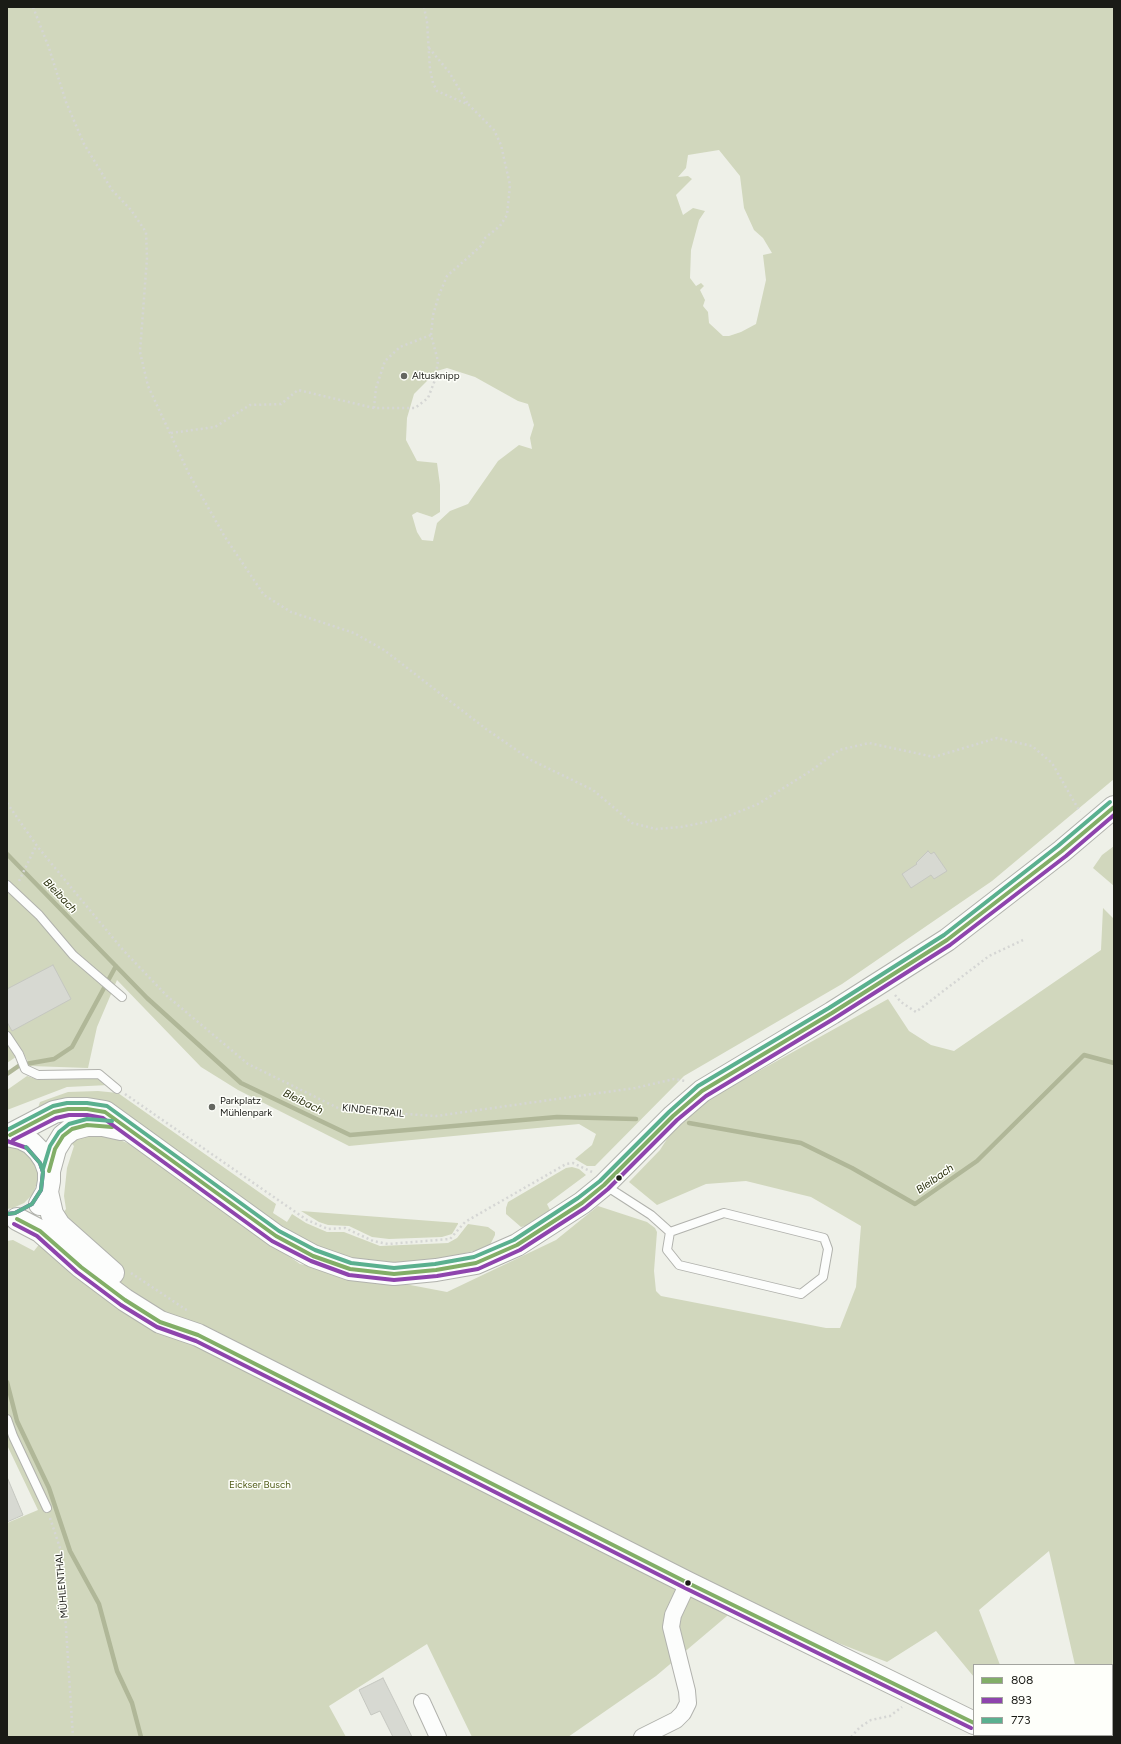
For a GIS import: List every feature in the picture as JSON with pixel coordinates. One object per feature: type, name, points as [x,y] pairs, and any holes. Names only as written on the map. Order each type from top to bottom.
[{"type":"main road","points":[[9,1135],[54,1112],[68,1109],[87,1109],[105,1112],[276,1236],[313,1256],[350,1269],[394,1274],[436,1270],[476,1263],[517,1245],[563,1217],[601,1178],[702,1091],[947,940],[1062,851],[1114,807]]},
{"type":"main road","points":[[12,1220],[36,1209],[48,1181],[55,1149],[63,1136],[72,1129],[87,1125],[103,1125],[132,1132]]},
{"type":"main road","points":[[9,1135],[21,1138],[35,1147],[45,1160],[54,1218],[72,1238],[133,1289],[168,1312],[198,1335]]},
{"type":"main road","points":[[12,1220],[40,1231],[81,1267],[124,1300],[160,1322],[198,1335],[688,1583],[973,1723]]},
{"type":"street","points":[[642,1737],[676,1720],[683,1713],[688,1703],[687,1691],[671,1627],[673,1615],[688,1583]]},
{"type":"street","points":[[422,1702],[438,1737]]},
{"type":"lane","points":[[7,885],[39,915],[73,955],[122,997]]},
{"type":"lane","points":[[7,1036],[19,1054],[25,1069],[38,1075],[99,1074],[117,1089]]},
{"type":"lane","points":[[601,1178],[651,1215],[670,1232]]},
{"type":"lane","points":[[724,1213],[824,1238],[828,1249],[823,1278],[801,1294],[679,1265],[667,1250],[670,1232],[724,1213]]},
{"type":"lane","points":[[7,1419],[13,1436],[47,1508]]},
{"type":"path","points":[[33,7],[49,48],[66,102],[84,144],[112,190],[131,210],[146,232],[148,258],[140,352],[148,386],[189,474],[225,537],[264,595],[290,612],[354,633],[384,650],[486,729],[531,760],[593,790],[632,823],[656,829],[681,827],[722,819],[758,804],[812,770],[839,750],[869,742],[934,757],[997,738],[1032,746],[1052,763],[1081,814]]},
{"type":"path","points":[[424,7],[427,22],[430,69],[433,83],[437,91],[469,105]]},
{"type":"path","points":[[171,433],[214,427],[250,405],[282,404],[298,390],[374,408],[415,408],[428,398],[435,380],[438,361],[430,335],[433,315],[447,276],[482,245],[485,238],[500,226],[507,215],[510,185],[501,144],[494,130],[469,105],[449,72],[428,48]]},
{"type":"path","points":[[374,408],[376,388],[385,361],[400,347],[430,335]]},
{"type":"path","name":"KINDERTRAIL","points":[[7,803],[36,846],[123,950],[173,1000],[248,1064],[342,1110],[436,1116],[634,1088],[674,1080],[689,1082]]},
{"type":"path","points":[[20,879],[36,846]]},
{"type":"path","points":[[884,980],[901,1002],[916,1012],[989,956],[1023,940]]},
{"type":"path","points":[[117,1089],[307,1220],[328,1229],[345,1228],[380,1243],[388,1244],[450,1238],[465,1222],[566,1164],[573,1163],[601,1178]]},
{"type":"path","name":"MÜHLENTHAL","points":[[47,1508],[61,1551],[73,1737]]},
{"type":"path","points":[[851,1737],[860,1727],[871,1720],[890,1716],[900,1710],[911,1692]]},
{"type":"green space","points":[[7,7],[1114,7],[1114,779],[992,881],[842,984],[684,1076],[595,1166],[587,1166],[575,1159],[592,1145],[596,1134],[579,1124],[349,1146],[238,1090],[201,1067],[117,980],[97,1027],[88,1068],[30,1066],[23,1052],[7,1063]],"holes":[[[719,150],[740,176],[744,208],[754,230],[763,238],[772,253],[763,255],[766,280],[756,324],[741,332],[729,336],[723,336],[709,323],[708,312],[703,306],[705,300],[700,290],[704,286],[701,283],[696,286],[690,278],[691,250],[699,220],[705,211],[693,208],[683,215],[676,195],[692,179],[688,176],[678,177],[686,168],[688,155]],[[447,368],[475,377],[518,401],[528,404],[534,425],[530,438],[532,449],[519,445],[498,461],[468,504],[450,511],[437,523],[433,541],[422,540],[417,532],[412,515],[417,512],[432,517],[440,512],[440,485],[437,463],[417,461],[406,440],[407,418],[414,394],[437,371]]]},
{"type":"green space","points":[[1114,846],[1114,886],[1093,868],[1102,855]]},
{"type":"green space","name":"Eickser Busch","points":[[1103,908],[1114,919],[1114,1737],[1090,1736],[1113,1736],[1113,1664],[1075,1664],[1049,1551],[979,1610],[1000,1664],[973,1664],[973,1676],[936,1631],[887,1662],[740,1605],[656,1676],[568,1737],[472,1737],[427,1644],[329,1706],[346,1737],[7,1737],[7,1523],[38,1510],[7,1445],[7,1241],[13,1240],[34,1251],[66,1209],[64,1196],[67,1168],[74,1146],[70,1142],[80,1135],[107,1134],[136,1147],[300,1264],[447,1292],[556,1240],[598,1206],[647,1222],[655,1228],[657,1232],[654,1271],[656,1291],[661,1296],[826,1328],[840,1328],[856,1287],[861,1226],[811,1197],[746,1181],[706,1184],[657,1205],[629,1182],[660,1150],[672,1131],[705,1101],[888,999],[909,1031],[931,1045],[954,1051],[1101,950]]},
{"type":"green space","points":[[27,1076],[39,1080],[99,1077],[109,1085],[67,1087],[7,1110],[7,1090]]},
{"type":"green space","points":[[98,1091],[118,1093],[276,1204],[273,1213],[287,1222],[292,1214],[306,1223],[327,1232],[344,1232],[380,1246],[448,1243],[457,1238],[468,1224],[488,1227],[495,1232],[495,1235],[490,1245],[486,1248],[441,1259],[395,1264],[372,1263],[337,1255],[307,1243],[120,1111],[38,1108],[40,1102],[68,1092]]},
{"type":"green space","points":[[7,1146],[23,1151],[32,1159],[37,1170],[37,1183],[33,1194],[24,1203],[7,1209]]},
{"type":"green space","points":[[572,1167],[579,1169],[586,1175],[547,1204],[551,1212],[530,1225],[521,1227],[506,1214],[508,1202],[566,1168]]},
{"type":"green space","points":[[301,1211],[458,1224],[452,1234],[442,1237],[389,1239],[372,1237],[349,1226],[328,1225],[319,1222]]},
{"type":"building","points":[[928,851],[931,854],[934,852],[947,871],[934,879],[931,875],[911,888],[902,874],[917,864],[916,863]]},
{"type":"building","points":[[53,965],[71,999],[12,1031],[7,1022],[7,989]]},
{"type":"building","points":[[7,1477],[23,1515],[7,1522]]},
{"type":"building","points":[[383,1678],[412,1737],[393,1737],[380,1711],[371,1715],[359,1690]]},
{"type":"waterway","name":"Bleibach","points":[[7,854],[147,998],[241,1083],[350,1135],[557,1117],[636,1119]]},
{"type":"waterway","points":[[7,1074],[20,1065],[54,1059],[72,1047],[116,966]]},
{"type":"waterway","name":"Bleibach","points":[[689,1123],[801,1143],[852,1168],[915,1204],[977,1161],[1084,1055],[1114,1063]]},
{"type":"waterway","points":[[7,1382],[17,1421],[49,1488],[70,1551],[99,1604],[117,1671],[132,1703],[141,1737]]},
{"type":"transit line","name":"773","points":[[7,1130],[53,1106],[67,1103],[87,1103],[107,1106],[279,1231],[315,1250],[351,1263],[394,1268],[435,1264],[474,1257],[514,1240],[578,1198],[600,1181],[669,1112],[698,1086],[829,1008],[944,935],[1058,846],[1110,802]]},
{"type":"transit line","name":"808","points":[[10,1135],[54,1112],[68,1109],[87,1109],[105,1112],[276,1236],[313,1256],[350,1269],[394,1274],[436,1270],[476,1263],[517,1245],[582,1203],[604,1185],[673,1116],[702,1091],[832,1013],[947,940],[1062,851],[1114,807]]},
{"type":"transit line","name":"893","points":[[13,1140],[56,1118],[69,1115],[87,1115],[103,1118],[272,1241],[311,1261],[349,1275],[394,1280],[437,1276],[478,1269],[520,1250],[585,1208],[608,1189],[677,1120],[706,1096],[835,1018],[950,945],[1066,856],[1114,815]]},
{"type":"transit line","name":"773","points":[[43,1169],[50,1146],[59,1132],[69,1124],[87,1119],[112,1121]]},
{"type":"transit line","name":"808","points":[[49,1171],[55,1149],[63,1136],[72,1129],[87,1125],[112,1127]]},
{"type":"transit line","name":"893","points":[[7,1141],[27,1148],[40,1163],[43,1172],[41,1190],[32,1204],[15,1213],[7,1214]]},
{"type":"transit line","name":"773","points":[[7,1214],[15,1213],[32,1204],[41,1190],[43,1172],[40,1163],[26,1147]]},
{"type":"transit line","name":"808","points":[[17,1219],[40,1231],[81,1267],[125,1300],[160,1322],[198,1335],[688,1583],[973,1723]]},
{"type":"transit line","name":"893","points":[[14,1224],[37,1236],[77,1272],[121,1305],[157,1327],[196,1341],[685,1588],[971,1728]]},
{"type":"place","name":"Altusknipp","points":[[404,376]]},
{"type":"place","name":"Parkplatz Mühlenpark","points":[[212,1107]]}]
